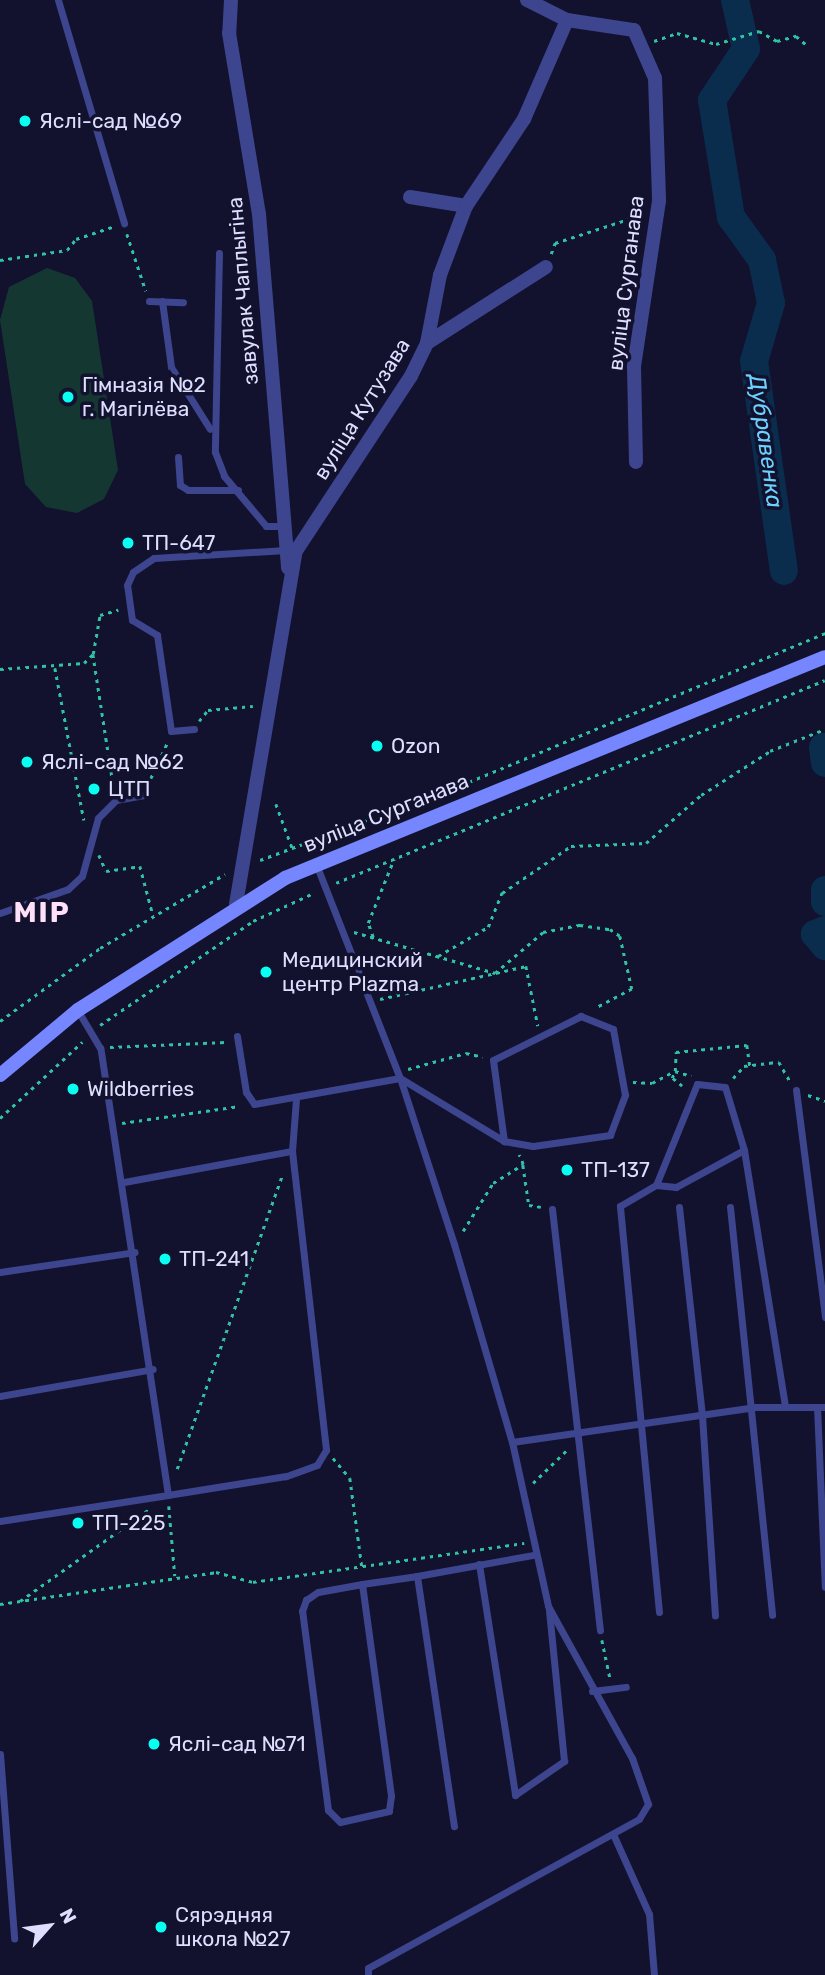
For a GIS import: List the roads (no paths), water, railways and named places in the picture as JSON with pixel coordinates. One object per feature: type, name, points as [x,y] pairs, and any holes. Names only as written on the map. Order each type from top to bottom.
[{"type":"main road","name":"вуліца Сурганава","points":[[0,1076],[78,1010],[236,904],[316,863],[825,657]]},
{"type":"street","name":"завулак Чаплыгіна","points":[[232,0],[229,33],[259,214],[290,580]]},
{"type":"street","points":[[527,0],[567,20]]},
{"type":"street","name":"вуліца Сурганава","points":[[567,20],[634,30],[644,45],[655,78],[658,209],[634,367],[636,462]]},
{"type":"street","name":"вуліца Кутузава","points":[[236,904],[274,704],[296,551],[427,343],[440,275],[466,206],[529,110],[567,20]]},
{"type":"street","points":[[410,197],[466,206]]},
{"type":"street","points":[[427,343],[546,267]]},
{"type":"lane","points":[[58,0],[124,223]]},
{"type":"lane","points":[[211,429],[219,253]]},
{"type":"lane","points":[[149,301],[183,302]]},
{"type":"lane","points":[[162,301],[171,366],[211,429],[225,476],[266,526],[284,526]]},
{"type":"lane","points":[[178,457],[180,485],[188,490],[238,490]]},
{"type":"lane","points":[[194,729],[171,731],[157,635],[132,620],[129,607],[133,572],[154,558],[286,550]]},
{"type":"lane","points":[[0,913],[68,889],[82,876],[94,843],[98,818],[116,800],[143,795]]},
{"type":"lane","points":[[316,863],[399,1075],[450,1235],[512,1442],[523,1492],[532,1555],[548,1606],[592,1691],[632,1758],[648,1804],[639,1819],[368,1968],[368,1975]]},
{"type":"lane","points":[[78,1010],[100,1048],[153,1369],[168,1495]]},
{"type":"lane","points":[[238,1040],[254,1104],[296,1099],[399,1075],[505,1141],[514,1143],[610,1135],[625,1095],[613,1029],[581,1016],[493,1060],[505,1141]]},
{"type":"lane","points":[[656,1185],[697,1084],[725,1087],[744,1150],[785,1407]]},
{"type":"lane","points":[[796,1090],[825,1317]]},
{"type":"lane","points":[[0,1521],[286,1476],[317,1465],[327,1450],[292,1151],[296,1099]]},
{"type":"lane","points":[[659,1612],[620,1206],[656,1185],[676,1187],[744,1150]]},
{"type":"lane","points":[[124,1182],[292,1151]]},
{"type":"lane","points":[[679,1207],[702,1415],[715,1616]]},
{"type":"lane","points":[[730,1207],[755,1407],[772,1615]]},
{"type":"lane","points":[[551,1209],[581,1435],[600,1630]]},
{"type":"lane","points":[[0,1272],[135,1252]]},
{"type":"lane","points":[[0,1396],[153,1369]]},
{"type":"lane","points":[[512,1442],[581,1435],[755,1407],[821,1407],[825,1587]]},
{"type":"lane","points":[[362,1584],[391,1796],[388,1811],[340,1822],[328,1810],[302,1611],[318,1591],[532,1555]]},
{"type":"lane","points":[[479,1564],[515,1795],[564,1761],[548,1606]]},
{"type":"lane","points":[[417,1576],[454,1826]]},
{"type":"lane","points":[[592,1691],[626,1687]]},
{"type":"lane","points":[[0,1754],[14,1938]]},
{"type":"lane","points":[[613,1834],[649,1914],[654,1975]]},
{"type":"waterway","name":"Дубравенка","points":[[735,0],[746,49],[712,100],[731,217],[762,260],[771,303],[754,361],[784,571]]},
{"type":"waterway","name":"Дубравенка","points":[[823,747],[825,763]]},
{"type":"waterway","name":"Дубравенка","points":[[825,890],[825,902]]},
{"type":"waterway","name":"Дубравенка","points":[[825,930],[815,934],[825,946]]},
{"type":"place","name":"Яслі-сад №69","points":[[25,121]]},
{"type":"place","name":"Гімназія №2 г. Магілёва","points":[[68,397]]},
{"type":"place","name":"ТП-647","points":[[128,543]]},
{"type":"place","name":"Ozon","points":[[377,746]]},
{"type":"place","name":"Яслі-сад №62","points":[[27,762]]},
{"type":"place","name":"ЦТП","points":[[94,789]]},
{"type":"place","name":"Медицинский центр Plazma","points":[[266,972]]},
{"type":"place","name":"Wildberries","points":[[73,1089]]},
{"type":"place","name":"ТП-137","points":[[567,1170]]},
{"type":"place","name":"ТП-241","points":[[165,1259]]},
{"type":"place","name":"ТП-225","points":[[78,1523]]},
{"type":"place","name":"Яслі-сад №71","points":[[154,1744]]},
{"type":"place","name":"Сярэдняя школа №27","points":[[161,1927]]},
{"type":"district","name":"МІР","points":[[42,913]]}]
